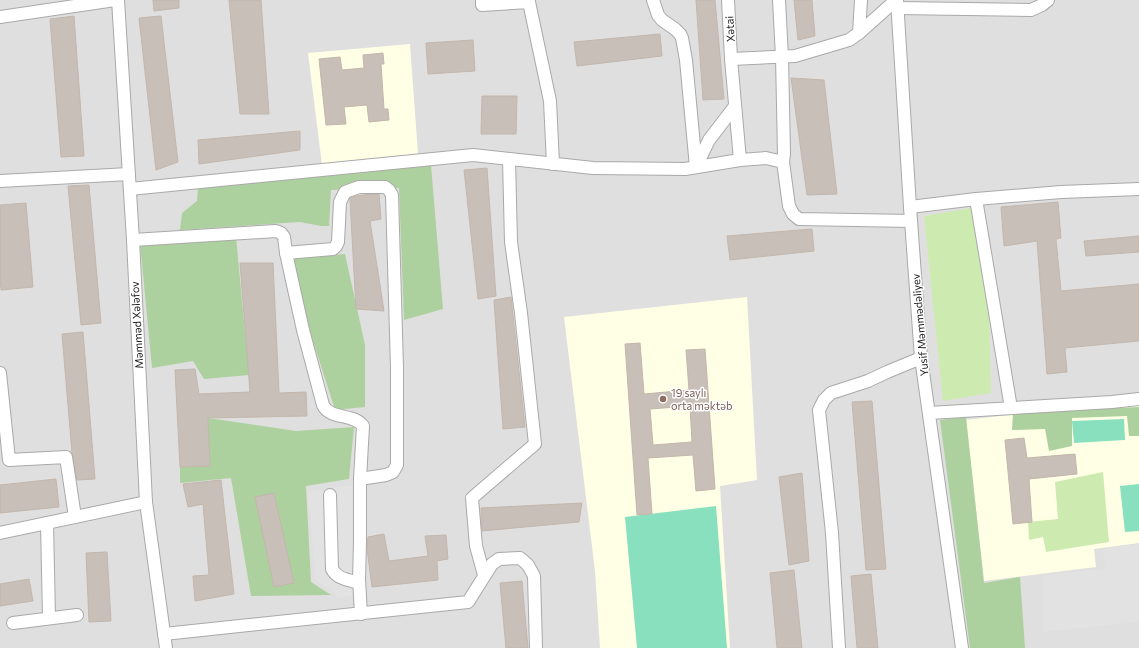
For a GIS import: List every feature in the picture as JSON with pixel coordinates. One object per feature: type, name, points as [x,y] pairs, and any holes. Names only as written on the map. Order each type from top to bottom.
[{"type":"street","points":[[0,17],[115,0]]},
{"type":"street","name":"Məmməd Xələfov","points":[[118,0],[133,240],[146,502],[166,648]]},
{"type":"street","points":[[482,0],[482,5],[529,2],[550,101],[553,164]]},
{"type":"street","points":[[653,0],[662,20],[675,29],[682,38],[686,60],[696,167]]},
{"type":"street","name":"Xətai","points":[[728,0],[731,59],[740,160]]},
{"type":"street","points":[[779,0],[784,154],[782,162],[789,206],[793,214],[799,219],[911,221]]},
{"type":"street","points":[[859,33],[861,0]]},
{"type":"street","points":[[731,59],[795,56],[826,48],[848,40],[897,3],[1031,10],[1042,5],[1048,0]]},
{"type":"street","name":"Yusif Məmmədəliyev","points":[[897,3],[921,358],[962,648]]},
{"type":"street","points":[[696,167],[709,140],[736,106]]},
{"type":"street","points":[[130,189],[473,155],[594,168],[685,169],[740,160],[766,158],[782,162]]},
{"type":"street","points":[[484,575],[476,546],[472,498],[535,444],[521,312],[511,242],[509,159]]},
{"type":"street","points":[[0,181],[129,174]]},
{"type":"street","points":[[286,253],[333,249],[336,246],[338,242],[340,202],[345,192],[359,187],[385,187],[390,190],[392,195],[397,368],[397,465],[393,472],[386,475],[360,479]]},
{"type":"street","points":[[910,207],[976,199],[1061,192],[1139,189]]},
{"type":"street","points":[[976,199],[1011,408]]},
{"type":"street","points":[[133,240],[276,231],[284,237],[286,253],[303,330],[325,409],[331,414],[343,416],[360,423],[363,426],[360,479],[359,584],[361,614]]},
{"type":"street","points":[[839,648],[832,533],[819,410],[824,400],[831,393],[868,381],[921,358]]},
{"type":"street","points":[[0,373],[9,460],[66,457],[75,517]]},
{"type":"street","points":[[929,413],[1139,399]]},
{"type":"street","points":[[330,495],[332,569],[339,577],[359,584]]},
{"type":"street","points":[[0,533],[146,502]]},
{"type":"street","points":[[47,523],[48,618]]},
{"type":"street","points":[[164,634],[468,602],[492,564],[499,559],[520,558],[528,565],[534,576],[536,648]]},
{"type":"street","points":[[13,622],[76,615]]},
{"type":"shaded area","points":[[0,0],[1139,0],[1139,648],[0,648]]},
{"type":"shaded area","points":[[410,44],[418,154],[322,165],[308,53]]},
{"type":"shaded area","name":"19 saylı orta məktəb","points":[[747,297],[757,480],[720,486],[730,648],[600,648],[595,571],[564,317]]},
{"type":"shaded area","points":[[1139,403],[1139,543],[1094,549],[1096,567],[984,581],[966,420],[1033,412]]},
{"type":"shaded area","points":[[355,485],[357,595],[339,598],[315,579],[308,492]]},
{"type":"shaded area","points":[[1139,544],[1139,622],[1042,632],[1042,576],[1106,568],[1102,549]]},
{"type":"green space","points":[[431,165],[443,309],[404,320],[399,188],[331,190],[329,226],[300,222],[180,230],[182,213],[197,201],[198,186]]},
{"type":"green space","points":[[971,208],[989,304],[991,393],[943,401],[924,216]]},
{"type":"green space","points":[[236,236],[249,375],[204,379],[193,361],[152,368],[140,243]]},
{"type":"green space","points":[[345,254],[365,345],[365,407],[335,410],[287,259]]},
{"type":"green space","points":[[1139,407],[1139,436],[1129,436],[1127,416],[1072,418],[1072,446],[1049,451],[1045,429],[1012,430],[1013,413]]},
{"type":"green space","points":[[966,417],[984,583],[1020,577],[1025,648],[970,648],[940,420]]},
{"type":"green space","points":[[208,418],[296,431],[354,427],[349,479],[306,486],[311,582],[331,595],[251,596],[231,478],[180,483],[180,467],[210,466]]},
{"type":"green space","points":[[1124,419],[1125,440],[1074,443],[1072,421]]},
{"type":"green space","points":[[1103,472],[1109,542],[1046,552],[1043,537],[1029,540],[1028,522],[1058,519],[1055,482]]},
{"type":"green space","points":[[1139,484],[1139,531],[1125,532],[1120,486]]},
{"type":"green space","points":[[716,506],[727,648],[637,648],[625,517]]},
{"type":"building","points":[[153,0],[179,0],[179,8],[154,11]]},
{"type":"building","points":[[229,0],[261,0],[269,114],[240,114]]},
{"type":"building","points":[[696,0],[715,0],[724,99],[703,100]]},
{"type":"building","points":[[794,0],[812,0],[815,36],[798,40]]},
{"type":"building","points":[[74,16],[84,156],[61,157],[50,19]]},
{"type":"building","points":[[161,16],[178,162],[156,170],[139,18]]},
{"type":"building","points":[[660,34],[662,56],[577,66],[574,42]]},
{"type":"building","points":[[473,40],[475,71],[428,74],[426,43]]},
{"type":"building","points":[[383,53],[384,64],[381,64],[384,109],[388,109],[389,120],[369,122],[367,105],[344,107],[346,124],[326,125],[319,59],[340,57],[342,70],[364,68],[363,55]]},
{"type":"building","points":[[791,78],[824,80],[837,194],[807,195]]},
{"type":"building","points":[[482,96],[517,96],[516,134],[481,134]]},
{"type":"building","points":[[300,131],[300,150],[199,164],[198,140]]},
{"type":"building","points":[[487,168],[496,296],[478,299],[464,170]]},
{"type":"building","points":[[89,185],[101,323],[81,325],[68,186]]},
{"type":"building","points":[[379,194],[381,219],[370,221],[384,311],[356,309],[350,198]]},
{"type":"building","points":[[1058,202],[1061,238],[1056,239],[1061,291],[1139,284],[1139,341],[1065,348],[1067,372],[1047,374],[1037,241],[1004,246],[1001,207]]},
{"type":"building","points":[[26,203],[33,287],[1,290],[0,205]]},
{"type":"building","points":[[812,229],[814,251],[730,260],[727,236]]},
{"type":"building","points":[[1139,236],[1139,252],[1086,256],[1084,241]]},
{"type":"building","points":[[240,263],[273,263],[279,393],[306,392],[307,416],[208,418],[210,466],[180,467],[175,370],[195,369],[199,394],[250,392]]},
{"type":"building","points":[[511,297],[525,427],[503,429],[494,300]]},
{"type":"building","points":[[83,332],[95,479],[77,480],[72,453],[62,334]]},
{"type":"building","points":[[640,343],[644,394],[689,390],[686,350],[705,349],[715,489],[696,491],[693,455],[648,458],[652,514],[637,515],[625,344]],"holes":[[[690,406],[692,442],[653,445],[650,409]]]},
{"type":"building","points":[[872,401],[886,569],[866,570],[852,402]]},
{"type":"building","points":[[1024,438],[1027,458],[1075,454],[1077,474],[1029,479],[1032,522],[1013,524],[1005,440]]},
{"type":"building","points":[[802,473],[809,561],[789,565],[779,477]]},
{"type":"building","points":[[56,479],[59,507],[0,513],[0,485]]},
{"type":"building","points":[[221,480],[234,594],[195,601],[193,576],[209,575],[203,504],[188,507],[183,484]]},
{"type":"building","points":[[274,493],[294,583],[274,587],[255,497]]},
{"type":"building","points":[[582,503],[579,522],[482,531],[481,508]]},
{"type":"building","points":[[384,534],[389,561],[428,556],[425,536],[446,535],[448,559],[437,561],[438,580],[372,587],[367,549],[368,537]]},
{"type":"building","points":[[107,552],[111,621],[89,622],[86,553]]},
{"type":"building","points":[[794,570],[802,648],[777,648],[770,573]]},
{"type":"building","points":[[871,574],[878,648],[857,648],[851,576]]},
{"type":"building","points":[[29,579],[33,601],[0,606],[0,584]]},
{"type":"building","points":[[522,581],[528,648],[506,648],[500,583]]},
{"type":"place","name":"19 saylı orta məktəb","points":[[663,399]]}]
